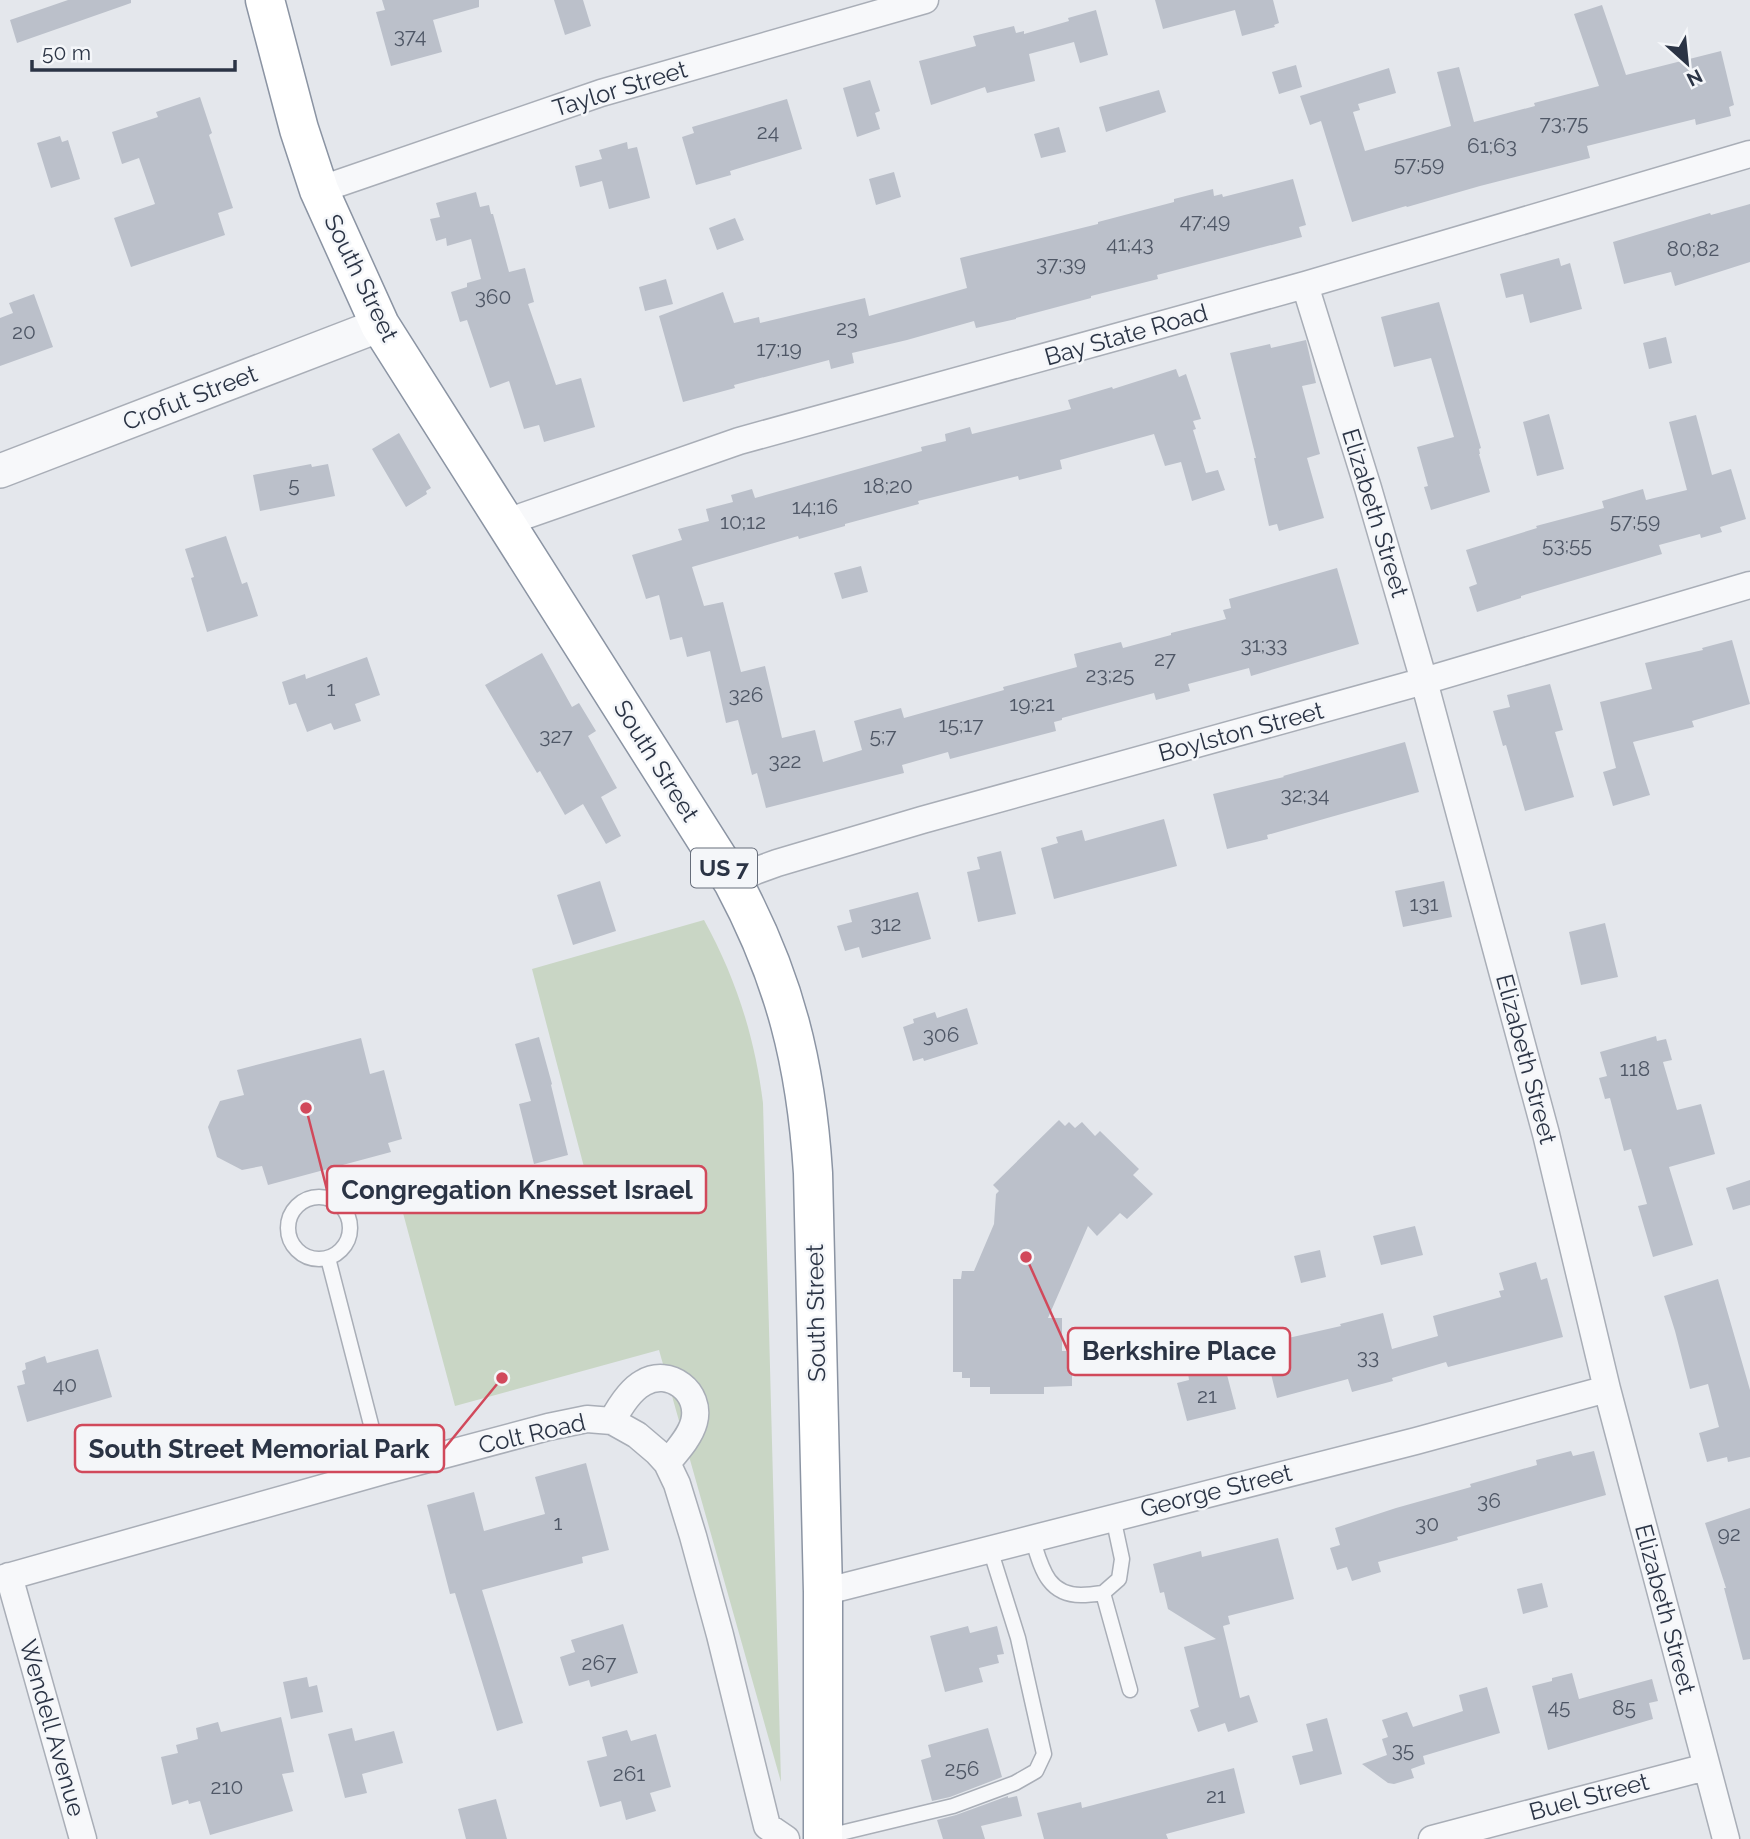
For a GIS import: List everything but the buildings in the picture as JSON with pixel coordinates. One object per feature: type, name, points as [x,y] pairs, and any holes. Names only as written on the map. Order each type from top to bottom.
[{"type":"highway","name":"South Street","points":[[265,0],[299,129],[319,190],[380,325],[733,882],[760,936],[781,990],[796,1045],[810,1126],[823,1592],[800,1839]]},
{"type":"street","name":"Taylor Street","points":[[319,190],[601,93],[925,0]]},
{"type":"street","name":"Bay State Road","points":[[504,523],[739,442],[1305,285],[1750,154]]},
{"type":"street","name":"Elizabeth Street","points":[[1305,285],[1424,681],[1546,1135],[1608,1389],[1726,1839]]},
{"type":"street","name":"Crofut Street","points":[[0,471],[380,325]]},
{"type":"street","name":"Boylston Street","points":[[733,882],[776,863],[922,820],[1424,681],[1750,585]]},
{"type":"street","points":[[612,1421],[619,1408],[638,1386],[647,1381],[662,1378],[683,1385],[694,1403],[694,1422],[692,1430],[667,1463]]},
{"type":"street","name":"George Street","points":[[823,1592],[1416,1441],[1608,1389]]},
{"type":"street","name":"Colt Road","points":[[5,1577],[548,1427],[587,1419],[612,1421],[637,1435],[667,1463],[677,1484],[693,1536],[767,1826],[800,1839]]},
{"type":"street","name":"Wendell Avenue","points":[[5,1577],[83,1839]]},
{"type":"street","name":"Buel Street","points":[[1432,1839],[1706,1766]]},
{"type":"lane","points":[[310,1198],[331,1199],[344,1209],[349,1219],[349,1235],[345,1245],[338,1253],[328,1258],[307,1257],[298,1251],[289,1237],[290,1216],[296,1207],[310,1198]]},
{"type":"lane","points":[[328,1258],[383,1471]]},
{"type":"lane","points":[[1032,1538],[1044,1574],[1056,1589],[1079,1596],[1103,1593],[1119,1579],[1122,1559],[1113,1517]]},
{"type":"lane","points":[[800,1839],[953,1806],[1015,1783],[1036,1771],[1044,1754],[1018,1638],[990,1549]]},
{"type":"lane","points":[[1103,1593],[1130,1690]]},
{"type":"green space","points":[[704,920],[735,986],[755,1055],[763,1103],[781,1782],[659,1350],[455,1406],[403,1213],[584,1167],[532,969]]},
{"type":"place","name":"Congregation Knesset Israel","points":[[306,1108]]},
{"type":"place","name":"Berkshire Place","points":[[1026,1257]]},
{"type":"place","name":"South Street Memorial Park","points":[[502,1378]]}]
